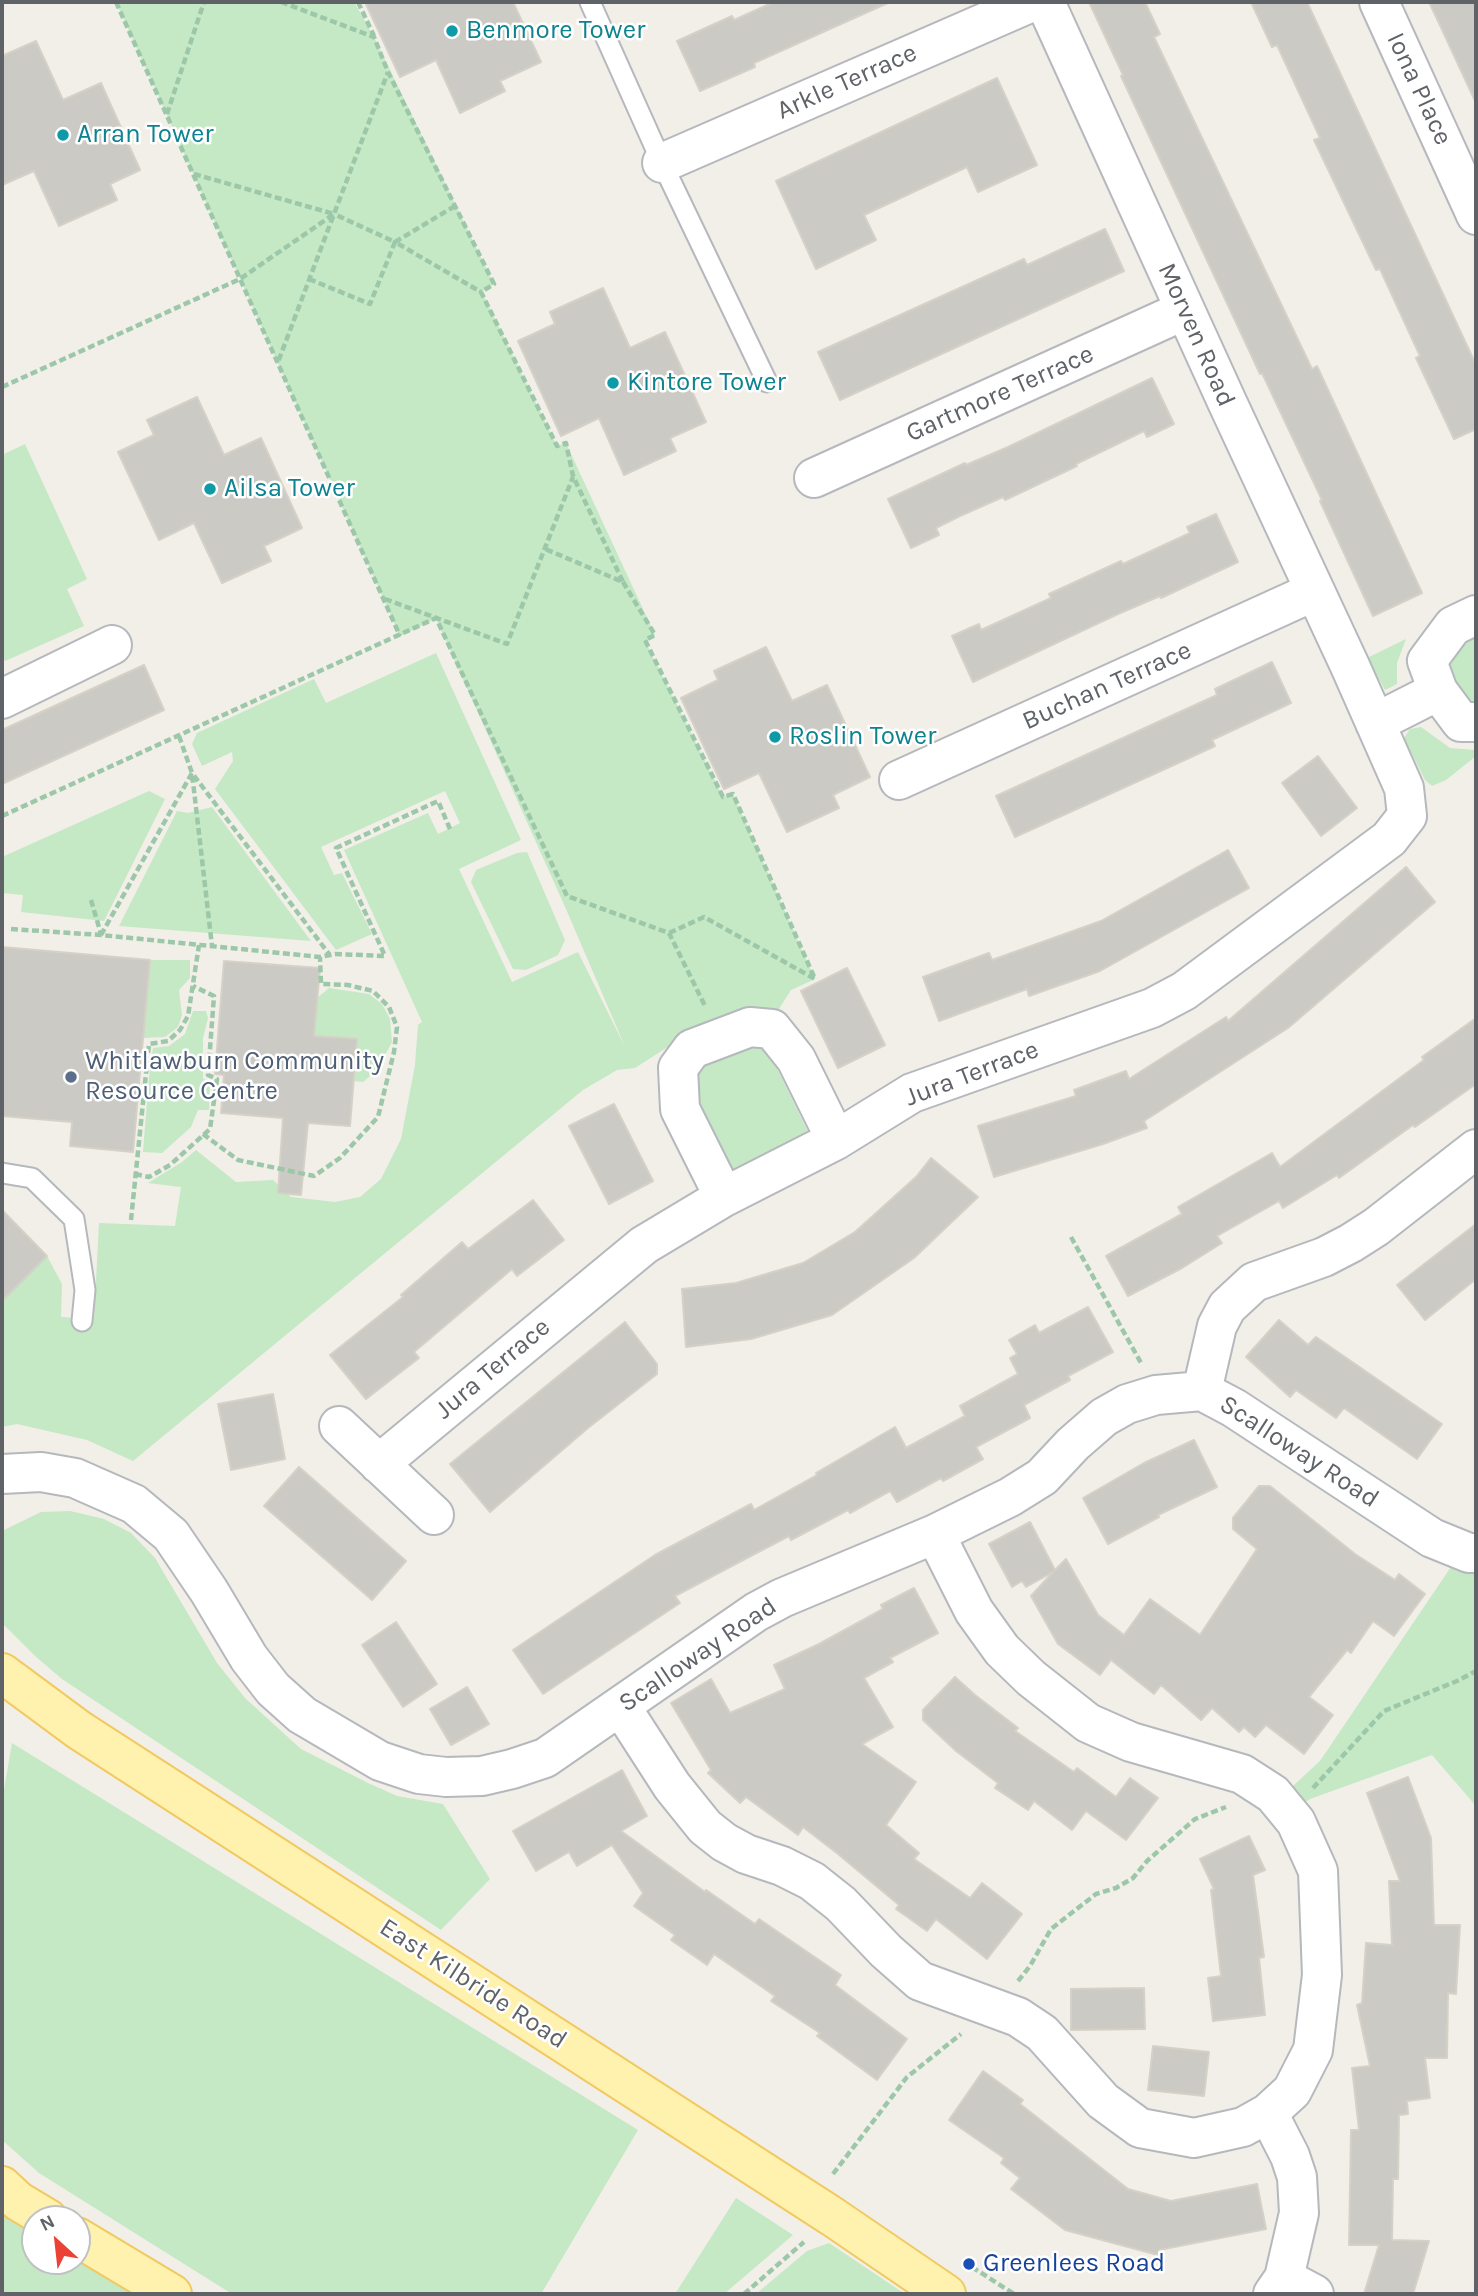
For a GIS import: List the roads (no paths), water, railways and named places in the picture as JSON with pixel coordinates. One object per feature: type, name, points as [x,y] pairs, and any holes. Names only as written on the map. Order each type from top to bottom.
[{"type":"main road","name":"East Kilbride Road","points":[[2,1673],[79,1730],[833,2217],[946,2294]]},
{"type":"main road","points":[[2,2186],[25,2205]]},
{"type":"main road","points":[[91,2245],[172,2294]]},
{"type":"street","name":"Arkle Terrace","points":[[662,163],[1032,2]]},
{"type":"street","name":"Morven Road","points":[[1045,2],[1350,666]]},
{"type":"street","name":"Iona Place","points":[[1379,2],[1476,215]]},
{"type":"street","name":"Gartmore Terrace","points":[[814,478],[1185,310]]},
{"type":"street","name":"Buchan Terrace","points":[[899,780],[1315,591]]},
{"type":"street","points":[[1476,615],[1453,626],[1427,661],[1438,691],[1461,722],[1476,722]]},
{"type":"street","points":[[2,699],[112,645]]},
{"type":"street","name":"Jura Terrace","points":[[379,1464],[643,1245],[724,1197],[836,1140],[912,1093],[1152,1008],[1184,991],[1389,839],[1407,816],[1404,788],[1350,666]]},
{"type":"street","points":[[1375,723],[1438,691]]},
{"type":"street","points":[[724,1197],[680,1109],[678,1068],[692,1049],[750,1027],[772,1029],[796,1059],[836,1140]]},
{"type":"street","points":[[1202,1391],[1217,1326],[1227,1307],[1254,1282],[1351,1243],[1376,1227],[1476,1149]]},
{"type":"street","name":"Scalloway Road","points":[[2,1474],[41,1472],[75,1478],[134,1504],[171,1535],[209,1591],[248,1658],[273,1689],[302,1714],[380,1761],[419,1774],[446,1777],[492,1774],[545,1758],[756,1612],[782,1598],[935,1534],[1010,1497],[1042,1477],[1073,1444],[1104,1418],[1127,1404],[1156,1395],[1202,1391],[1234,1408],[1432,1538],[1469,1553],[1476,1553]]},
{"type":"street","points":[[338,1426],[434,1515]]},
{"type":"street","points":[[621,1707],[672,1786],[705,1826],[724,1842],[746,1854],[782,1866],[812,1881],[841,1904],[886,1951],[920,1981],[1018,2017],[1042,2033],[1103,2101],[1140,2128],[1194,2138],[1243,2127],[1268,2113],[1292,2091],[1313,2050],[1322,1975],[1318,1871],[1296,1822],[1273,1794],[1242,1774],[1131,1742],[1088,1723],[1031,1678],[1002,1650],[974,1611],[935,1534]]},
{"type":"street","points":[[1268,2113],[1290,2156],[1297,2177],[1299,2213],[1291,2289]]},
{"type":"lane","points":[[590,2],[662,163],[767,382]]},
{"type":"lane","points":[[2,1173],[32,1178],[74,1219],[85,1290],[82,1321]]},
{"type":"place","name":"Benmore Tower","points":[[452,31]]},
{"type":"place","name":"Arran Tower","points":[[63,135]]},
{"type":"place","name":"Kintore Tower","points":[[613,383]]},
{"type":"place","name":"Ailsa Tower","points":[[210,489]]},
{"type":"place","name":"Roslin Tower","points":[[775,737]]},
{"type":"place","name":"Whitlawburn Community Resource Centre","points":[[71,1077]]},
{"type":"place","name":"Greenlees Road","points":[[969,2264]]}]
